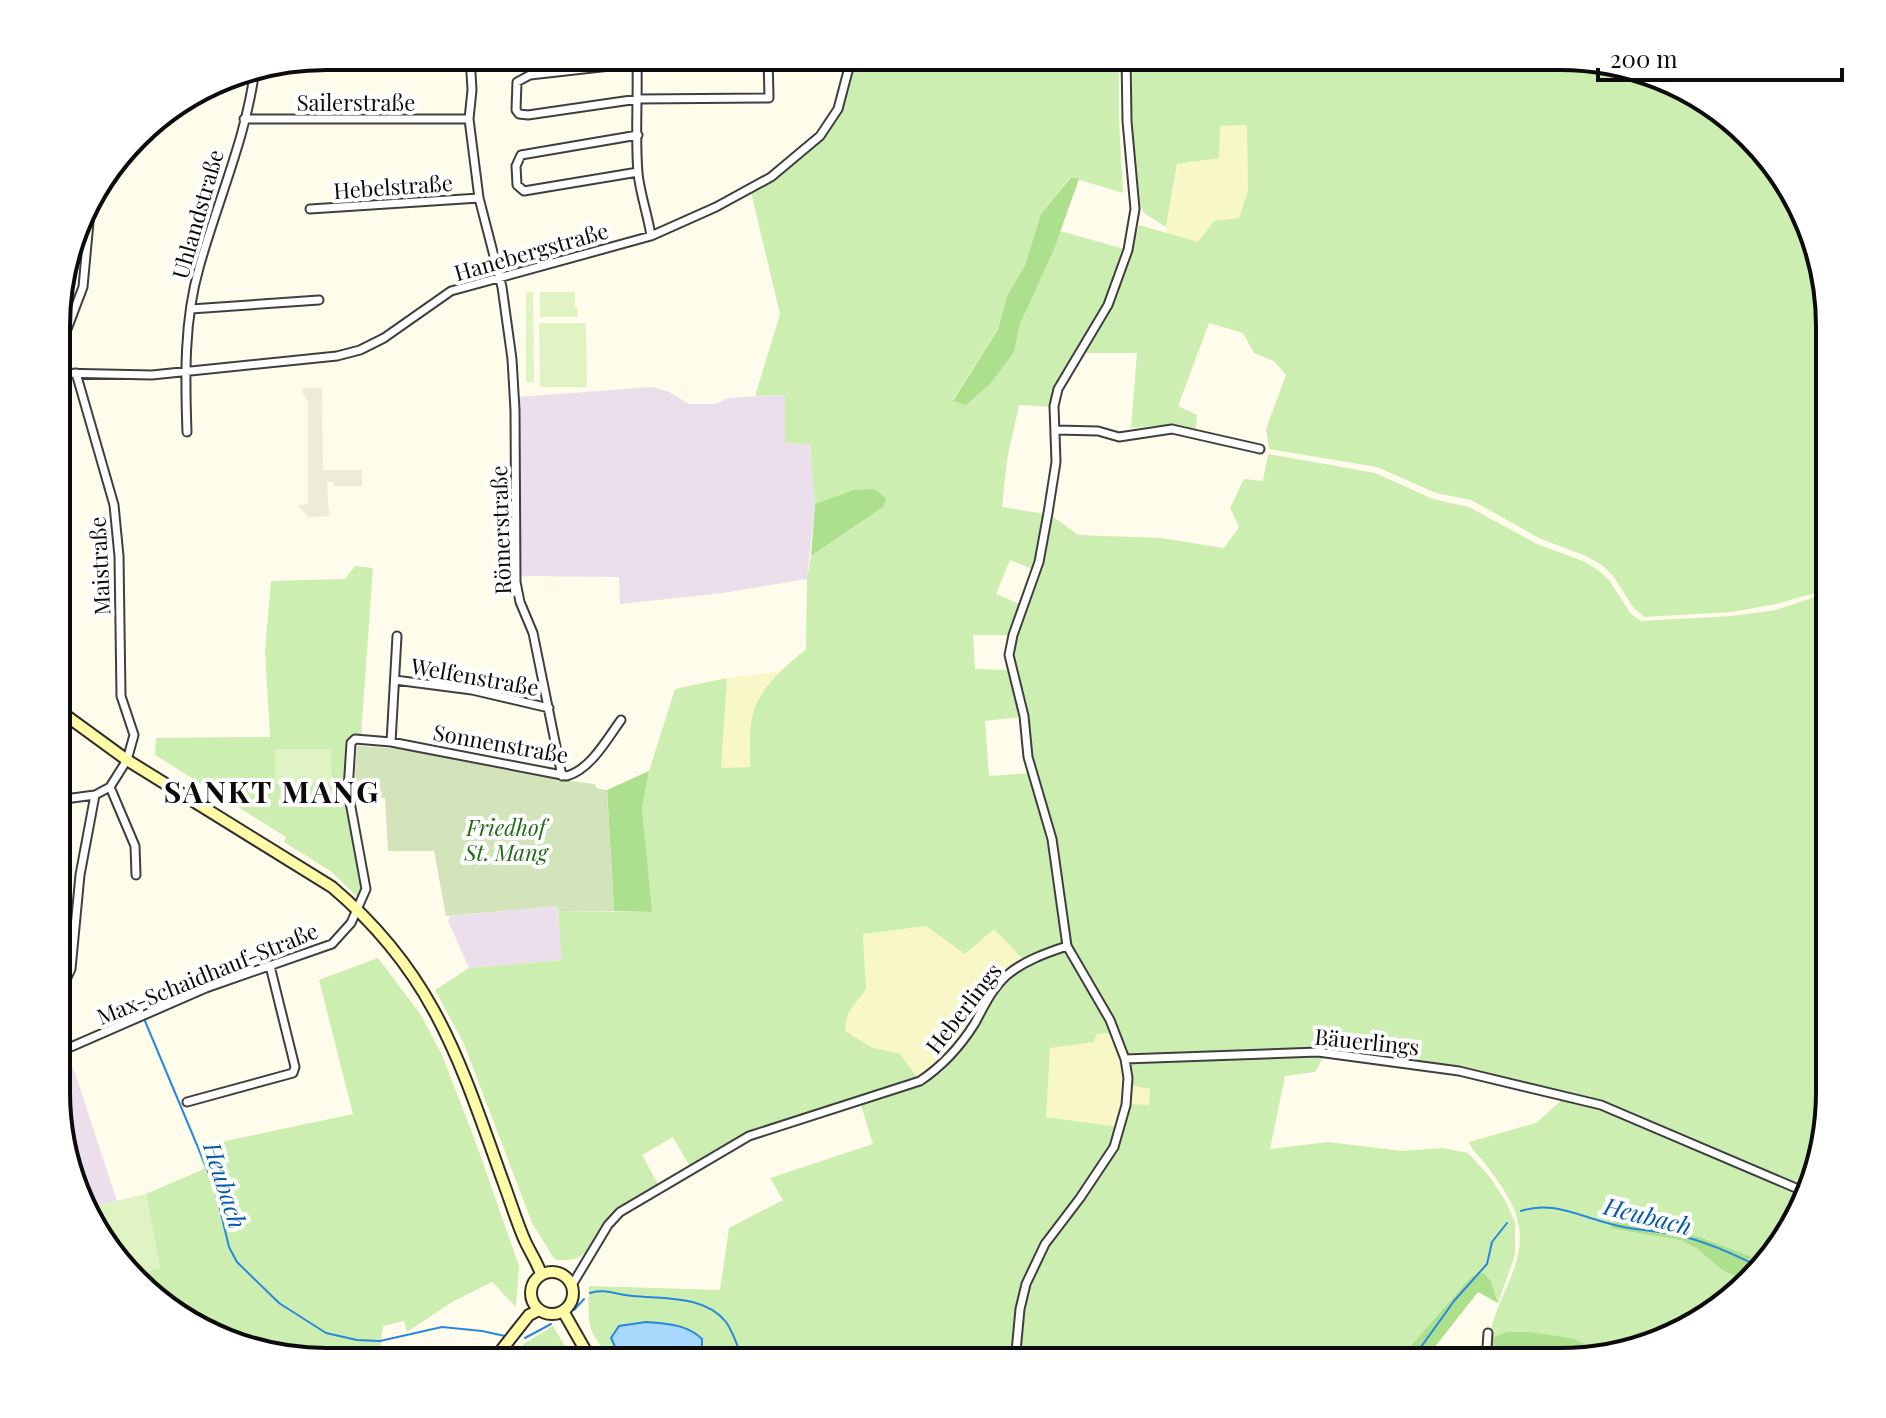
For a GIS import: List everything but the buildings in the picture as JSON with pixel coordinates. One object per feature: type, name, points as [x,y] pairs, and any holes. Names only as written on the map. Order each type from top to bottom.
[{"type":"main road","points":[[71,719],[127,760],[336,891],[356,907],[395,949],[434,1008],[455,1049],[522,1233],[541,1274]]},
{"type":"main road","points":[[554,1271],[564,1275],[572,1285],[570,1305],[563,1311],[550,1314],[539,1310],[532,1302],[530,1290],[541,1274],[554,1271]]},
{"type":"main road","points":[[504,1347],[529,1315],[539,1310]]},
{"type":"main road","points":[[563,1311],[584,1347]]},
{"type":"street","name":"Römerstraße","points":[[471,70],[469,119],[479,198],[500,278],[509,335],[515,410],[516,582],[520,602],[533,633],[562,776]]},
{"type":"street","points":[[573,70],[530,75],[517,82],[516,110],[519,114],[638,99],[769,98],[768,70]]},
{"type":"street","points":[[637,70],[638,172],[651,236]]},
{"type":"street","name":"Hanebergstraße","points":[[70,373],[185,372],[337,356],[360,350],[384,338],[451,291],[651,236],[716,207],[771,177],[820,136],[838,109],[848,70]]},
{"type":"street","points":[[1016,1348],[1020,1309],[1035,1264],[1045,1244],[1114,1147],[1121,1127],[1128,1078],[1125,1059],[1110,1020],[1067,946],[1052,839],[1028,757],[1024,716],[1009,655],[1039,562],[1056,462],[1054,406],[1058,389],[1108,305],[1128,250],[1134,222],[1127,71]]},
{"type":"street","name":"Uhlandstraße","points":[[187,432],[185,372],[198,270],[244,119],[252,81]]},
{"type":"street","name":"Sailerstraße","points":[[244,119],[469,119]]},
{"type":"street","points":[[638,135],[521,155],[516,166],[517,185],[524,191],[638,172]]},
{"type":"street","name":"Hebelstraße","points":[[310,209],[479,198]]},
{"type":"street","points":[[70,320],[83,287],[88,230]]},
{"type":"street","points":[[191,309],[319,300]]},
{"type":"street","name":"Maistraße","points":[[76,373],[114,505],[119,556],[121,696],[134,735],[127,760]]},
{"type":"street","points":[[1056,430],[1098,431],[1119,437],[1172,429],[1260,449]]},
{"type":"street","points":[[391,742],[397,636]]},
{"type":"street","name":"Welfenstraße","points":[[395,680],[472,690],[549,708]]},
{"type":"street","name":"Sonnenstraße","points":[[356,907],[365,896],[366,885],[348,791],[351,743],[360,738],[391,742],[562,776],[578,773],[586,766],[621,720]]},
{"type":"street","points":[[71,798],[95,795],[110,787],[127,760]]},
{"type":"street","points":[[110,787],[135,846],[136,875]]},
{"type":"street","points":[[71,969],[80,875],[95,795]]},
{"type":"street","name":"Max-Schaidhauf-Straße","points":[[71,1047],[206,988],[332,944],[351,923],[356,907]]},
{"type":"street","name":"Heberlings","points":[[572,1285],[608,1225],[637,1201],[749,1136],[920,1081],[942,1066],[958,1048],[1004,977],[1017,967],[1067,946]]},
{"type":"street","points":[[187,1102],[293,1073],[295,1067],[270,966]]},
{"type":"street","name":"Bäuerlings","points":[[1125,1059],[1318,1052],[1459,1071],[1601,1105],[1797,1189]]},
{"type":"street","points":[[1487,1348],[1488,1333]]},
{"type":"shaded area","points":[[653,387],[689,404],[716,404],[728,398],[785,395],[785,443],[810,444],[815,504],[807,579],[723,593],[620,604],[619,577],[519,576],[517,397]]},
{"type":"shaded area","points":[[303,388],[322,388],[323,470],[362,470],[362,486],[334,486],[333,482],[327,482],[329,516],[309,517],[297,505],[308,504],[308,401]]},
{"type":"shaded area","points":[[557,906],[563,960],[469,968],[448,921],[450,916]]},
{"type":"shaded area","points":[[71,1064],[74,1070],[117,1201],[96,1205],[84,1175],[75,1142],[71,1109]]},
{"type":"green space","points":[[853,70],[1119,71],[1123,193],[1070,177],[1041,214],[1025,265],[1007,296],[998,328],[953,400],[966,404],[1014,352],[1020,324],[1060,231],[1125,249],[1106,303],[1055,388],[1052,407],[1019,405],[1007,460],[1002,507],[1045,514],[1034,570],[1010,560],[996,594],[1022,605],[1010,635],[973,635],[975,669],[1009,670],[1021,717],[985,721],[989,776],[1030,773],[1049,839],[1064,944],[1025,961],[994,929],[965,954],[926,926],[863,934],[866,989],[848,1013],[845,1031],[871,1047],[900,1054],[918,1079],[747,1133],[690,1167],[673,1137],[642,1155],[659,1186],[615,1213],[586,1252],[568,1260],[555,1260],[532,1223],[464,1044],[435,990],[469,968],[562,960],[558,911],[651,912],[642,809],[649,771],[675,689],[727,678],[721,768],[750,767],[751,727],[756,704],[775,678],[806,649],[807,579],[811,556],[883,507],[853,490],[815,504],[810,444],[785,443],[785,395],[755,396],[780,314],[751,192],[790,167],[825,136],[844,104]]},
{"type":"green space","points":[[1130,71],[1577,71],[1610,75],[1673,96],[1729,133],[1763,170],[1782,198],[1802,243],[1814,292],[1816,326],[1816,593],[1732,612],[1644,617],[1632,606],[1614,577],[1602,565],[1541,539],[1471,500],[1436,493],[1377,467],[1269,449],[1266,429],[1286,375],[1274,361],[1254,353],[1243,333],[1209,323],[1178,406],[1197,415],[1196,429],[1173,424],[1131,428],[1137,353],[1083,353],[1112,306],[1139,225],[1198,242],[1214,221],[1239,218],[1248,191],[1247,125],[1220,126],[1219,158],[1177,164],[1166,227],[1144,213],[1137,198]]},
{"type":"green space","points":[[1247,125],[1248,191],[1239,218],[1198,242],[1167,234],[1178,163],[1194,163],[1220,126]]},
{"type":"green space","points":[[1071,177],[1079,179],[1054,249],[1020,324],[1014,352],[990,384],[966,405],[953,401],[998,329],[1007,296],[1025,265],[1041,214]]},
{"type":"green space","points":[[526,292],[533,292],[534,382],[526,382]]},
{"type":"green space","points":[[540,292],[575,292],[578,317],[540,317]]},
{"type":"green space","points":[[539,323],[586,323],[587,387],[540,387]]},
{"type":"green space","points":[[1268,454],[1375,473],[1433,499],[1469,507],[1537,544],[1598,570],[1609,580],[1631,614],[1641,621],[1732,616],[1776,610],[1816,597],[1815,1109],[1811,1142],[1798,1187],[1602,1102],[1463,1069],[1318,1050],[1127,1056],[1070,946],[1054,837],[1032,757],[1027,716],[1012,655],[1015,636],[1042,563],[1052,516],[1078,535],[1161,538],[1224,548],[1239,527],[1230,508],[1244,479],[1263,481]]},
{"type":"green space","points":[[874,489],[886,498],[883,507],[811,556],[815,504],[853,490]]},
{"type":"green space","points":[[355,566],[373,568],[361,736],[355,737],[345,791],[363,885],[357,897],[332,872],[284,842],[286,837],[155,755],[156,738],[270,737],[265,651],[271,581],[345,579]]},
{"type":"green space","points":[[781,671],[764,692],[753,714],[750,767],[721,768],[727,678]]},
{"type":"green space","name":"Friedhof St. Mang","points":[[357,746],[463,758],[595,784],[596,788],[607,790],[614,911],[558,911],[557,906],[446,916],[434,851],[388,851],[385,798],[354,795]]},
{"type":"green space","points":[[275,749],[331,749],[332,783],[275,784]]},
{"type":"green space","points":[[649,771],[642,809],[652,912],[614,911],[607,790]]},
{"type":"green space","points":[[926,926],[965,954],[994,929],[1025,961],[954,1048],[937,1066],[918,1079],[900,1054],[871,1047],[845,1031],[847,1013],[866,988],[863,934]]},
{"type":"green space","points":[[1066,949],[1113,1033],[1097,1034],[1094,1042],[1050,1048],[1046,1117],[1119,1127],[1101,1163],[1053,1229],[1032,1264],[1021,1299],[1015,1348],[602,1347],[591,1328],[589,1286],[720,1290],[729,1228],[783,1200],[770,1178],[873,1144],[861,1105],[914,1088],[942,1072],[1006,981],[1047,955]]},
{"type":"green space","points":[[378,958],[421,1015],[442,1055],[519,1266],[516,1307],[492,1282],[452,1302],[407,1332],[404,1321],[383,1326],[381,1347],[309,1347],[276,1343],[228,1329],[170,1295],[144,1272],[160,1268],[146,1194],[204,1169],[197,1147],[353,1114],[319,980]]},
{"type":"green space","points":[[1113,1033],[1150,1089],[1149,1106],[1119,1127],[1046,1117],[1050,1047],[1094,1042],[1097,1034]]},
{"type":"green space","points":[[1324,1056],[1315,1072],[1285,1076],[1270,1149],[1328,1142],[1402,1151],[1443,1148],[1468,1153],[1489,1176],[1515,1222],[1515,1255],[1498,1303],[1491,1281],[1484,1273],[1472,1276],[1409,1348],[1020,1348],[1029,1285],[1048,1246],[1116,1148],[1128,1104],[1149,1105],[1150,1089],[1130,1085],[1128,1061]]},
{"type":"green space","points":[[1564,1098],[1599,1108],[1797,1191],[1782,1220],[1755,1258],[1700,1237],[1615,1221],[1680,1240],[1736,1277],[1716,1295],[1673,1322],[1643,1334],[1594,1346],[1575,1339],[1489,1339],[1514,1269],[1520,1236],[1517,1217],[1508,1197],[1469,1142],[1536,1123]]},
{"type":"green space","points":[[146,1194],[160,1268],[144,1272],[123,1248],[96,1205]]},
{"type":"green space","points":[[1615,1221],[1700,1237],[1755,1258],[1736,1277],[1680,1240],[1611,1228]]},
{"type":"green space","points":[[1484,1273],[1491,1281],[1498,1303],[1478,1292],[1434,1348],[1409,1348],[1472,1276]]},
{"type":"green space","points":[[553,1326],[566,1347],[521,1347]]},
{"type":"green space","points":[[1507,1332],[1529,1332],[1575,1339],[1590,1346],[1489,1348],[1489,1339]]},
{"type":"water","points":[[646,1322],[676,1326],[696,1334],[702,1339],[702,1347],[615,1347],[611,1338],[619,1326]]},
{"type":"waterway","name":"Heubach","points":[[145,1021],[215,1188],[229,1247],[237,1262],[279,1303],[326,1333],[357,1340],[380,1341],[442,1327],[505,1336]]},
{"type":"waterway","name":"Heubach","points":[[1521,1211],[1555,1208],[1618,1226],[1684,1237],[1751,1263]]},
{"type":"waterway","name":"Heubach","points":[[1420,1348],[1454,1301],[1487,1264],[1492,1242],[1507,1223]]},
{"type":"waterway","name":"Heubach","points":[[590,1293],[605,1291],[670,1298],[707,1307],[726,1322],[738,1347]]},
{"type":"waterway","name":"Heubach","points":[[574,1310],[584,1299]]},
{"type":"waterway","name":"Heubach","points":[[525,1338],[551,1324]]},
{"type":"district","name":"SANKT MANG","points":[[272,791]]}]
